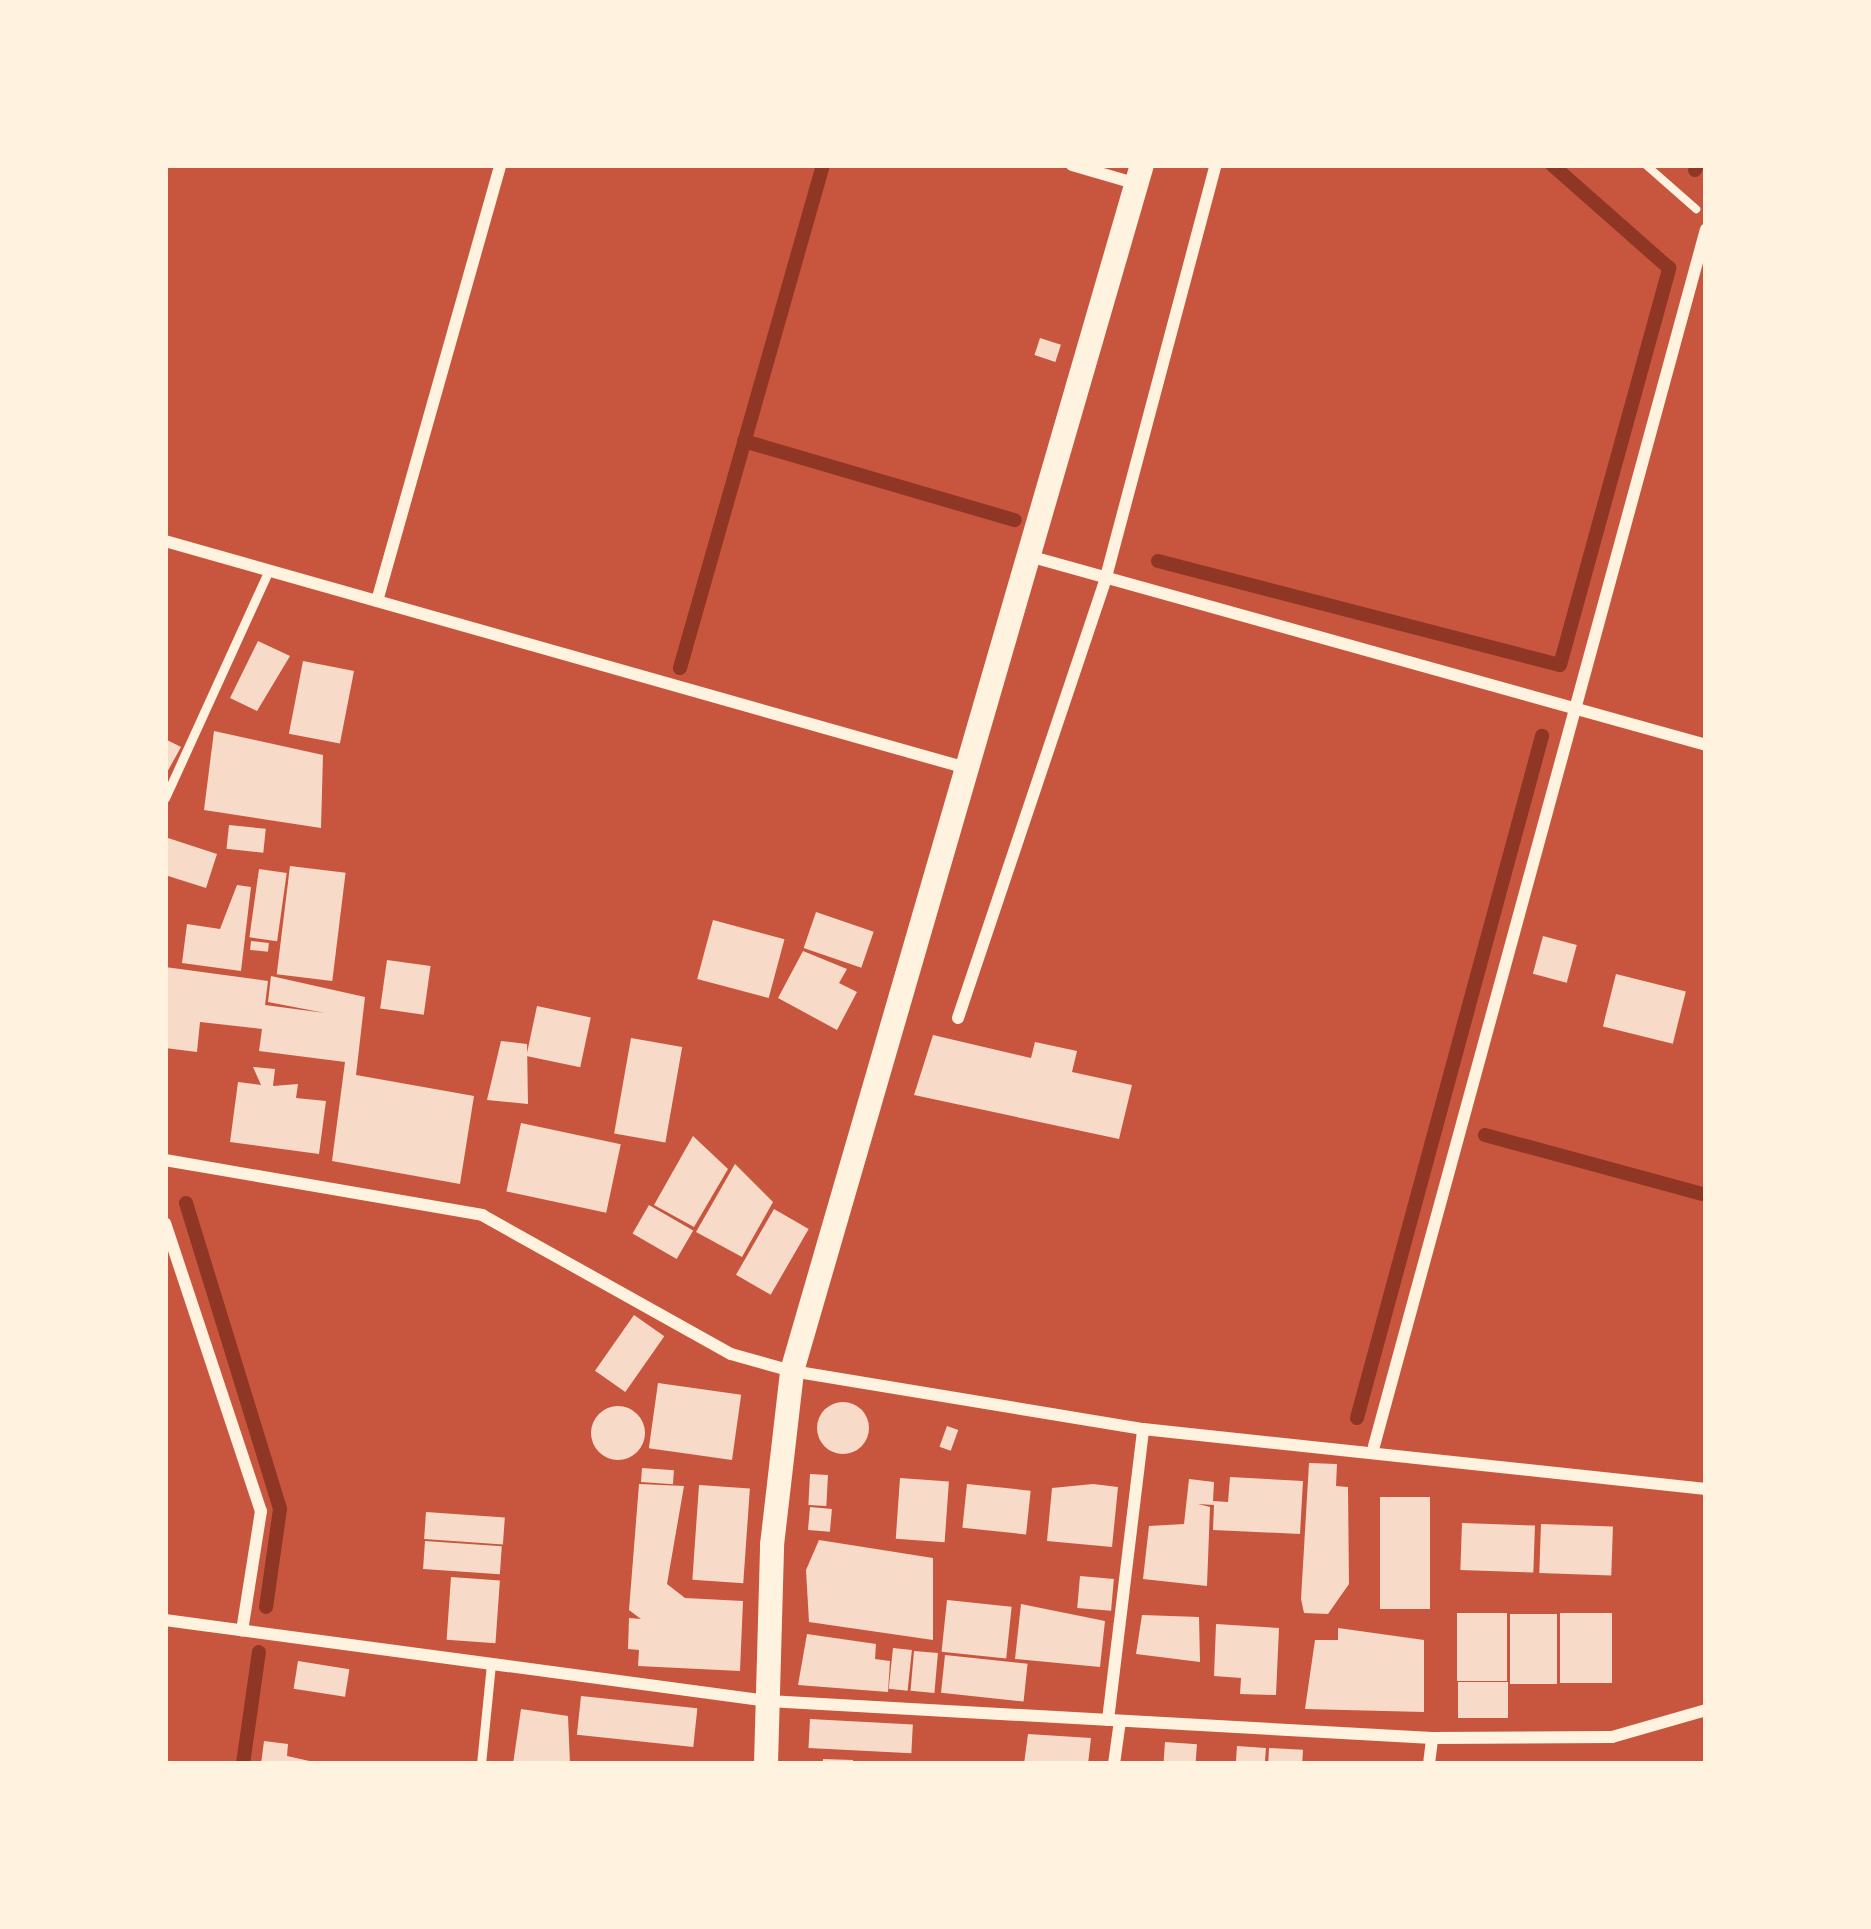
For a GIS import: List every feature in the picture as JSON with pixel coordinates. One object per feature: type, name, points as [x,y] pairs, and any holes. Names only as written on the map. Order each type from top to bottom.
[{"type":"main road","points":[[766,1764],[792,1371],[1036,558],[1139,174]]},
{"type":"street","points":[[376,601],[500,165]]},
{"type":"street","points":[[1072,165],[1139,174]]},
{"type":"street","points":[[958,1018],[1106,577],[1216,165]]},
{"type":"street","points":[[1374,1446],[1706,229]]},
{"type":"street","points":[[165,541],[972,770]]},
{"type":"street","points":[[1036,558],[1706,745]]},
{"type":"street","points":[[165,1160],[482,1215],[731,1354],[792,1371],[1143,1429],[1374,1446],[1706,1489]]},
{"type":"street","points":[[165,1223],[261,1511],[242,1631]]},
{"type":"street","points":[[1114,1764],[1114,1720],[1143,1429]]},
{"type":"street","points":[[165,1620],[768,1701],[1432,1738],[1612,1738],[1706,1710]]},
{"type":"street","points":[[1429,1764],[1432,1738]]},
{"type":"lane","points":[[165,798],[269,570]]},
{"type":"lane","points":[[481,1764],[491,1664]]},
{"type":"path","points":[[1646,165],[1706,218]]},
{"type":"building","points":[[1040,338],[1061,345],[1055,362],[1034,355]]},
{"type":"building","points":[[258,641],[290,656],[257,711],[230,698]]},
{"type":"building","points":[[303,661],[354,671],[340,744],[289,734]]},
{"type":"building","points":[[214,731],[323,755],[321,828],[204,810]]},
{"type":"building","points":[[165,739],[181,747],[165,776]]},
{"type":"building","points":[[229,825],[266,829],[263,853],[226,849]]},
{"type":"building","points":[[165,837],[217,854],[206,888],[165,875]]},
{"type":"building","points":[[290,866],[346,873],[332,981],[277,974]]},
{"type":"building","points":[[259,869],[287,873],[277,941],[249,937]]},
{"type":"building","points":[[237,885],[251,887],[241,971],[182,963],[187,924],[220,929]]},
{"type":"building","points":[[816,912],[874,932],[861,968],[804,948]]},
{"type":"building","points":[[713,920],[784,939],[769,998],[697,979]]},
{"type":"building","points":[[1543,936],[1577,945],[1567,983],[1533,974]]},
{"type":"building","points":[[251,941],[269,943],[268,952],[250,950]]},
{"type":"building","points":[[803,951],[847,969],[839,983],[857,992],[837,1030],[778,998]]},
{"type":"building","points":[[387,960],[431,966],[424,1015],[380,1009]]},
{"type":"building","points":[[165,967],[268,981],[265,1005],[325,1013],[268,1002],[271,976],[365,997],[356,1075],[474,1096],[460,1184],[332,1161],[345,1062],[259,1051],[262,1029],[200,1022],[197,1052],[165,1048]]},
{"type":"building","points":[[1616,974],[1686,991],[1673,1044],[1603,1026]]},
{"type":"building","points":[[537,1006],[591,1017],[580,1067],[526,1056]]},
{"type":"building","points":[[933,1035],[1031,1058],[1035,1042],[1077,1051],[1072,1072],[1132,1085],[1119,1139],[914,1095]]},
{"type":"building","points":[[631,1038],[682,1047],[665,1143],[614,1134]]},
{"type":"building","points":[[501,1041],[527,1044],[528,1104],[487,1100]]},
{"type":"building","points":[[253,1067],[275,1069],[273,1086],[298,1084],[296,1098],[326,1101],[319,1154],[230,1142],[238,1082],[261,1085]]},
{"type":"building","points":[[521,1123],[621,1144],[606,1213],[506,1191]]},
{"type":"building","points":[[693,1136],[728,1169],[694,1227],[654,1205]]},
{"type":"building","points":[[735,1164],[773,1202],[742,1257],[696,1232]]},
{"type":"building","points":[[649,1205],[693,1230],[677,1259],[632,1234]]},
{"type":"building","points":[[774,1209],[809,1229],[771,1295],[736,1275]]},
{"type":"building","points":[[634,1315],[664,1336],[625,1392],[595,1371]]},
{"type":"building","points":[[658,1383],[741,1395],[732,1460],[649,1448]]},
{"type":"building","points":[[843,1402],[862,1409],[869,1428],[862,1447],[843,1454],[824,1447],[817,1428],[824,1409]]},
{"type":"building","points":[[618,1406],[637,1414],[645,1433],[637,1452],[618,1460],[599,1452],[591,1433],[599,1414]]},
{"type":"building","points":[[947,1426],[958,1430],[951,1451],[939,1447]]},
{"type":"building","points":[[1309,1463],[1337,1464],[1336,1486],[1348,1487],[1349,1584],[1328,1614],[1304,1613],[1301,1599]]},
{"type":"building","points":[[642,1468],[674,1470],[673,1484],[641,1482]]},
{"type":"building","points":[[810,1474],[828,1475],[826,1506],[808,1505]]},
{"type":"building","points":[[1230,1477],[1303,1481],[1300,1534],[1213,1530],[1214,1505],[1198,1504],[1210,1507],[1207,1586],[1143,1579],[1149,1526],[1184,1524],[1189,1479],[1214,1482],[1213,1501],[1228,1502]]},
{"type":"building","points":[[900,1478],[949,1481],[945,1542],[896,1539]]},
{"type":"building","points":[[639,1484],[684,1486],[667,1584],[685,1598],[743,1601],[740,1671],[638,1666],[639,1650],[628,1649],[629,1618],[641,1619],[629,1610]]},
{"type":"building","points":[[967,1484],[1031,1491],[1026,1534],[962,1528]]},
{"type":"building","points":[[699,1485],[750,1489],[743,1583],[692,1580]]},
{"type":"building","points":[[1118,1487],[1112,1547],[1047,1541],[1052,1488]]},
{"type":"building","points":[[1380,1497],[1430,1497],[1430,1609],[1380,1609]]},
{"type":"building","points":[[810,1507],[832,1509],[830,1532],[808,1530]]},
{"type":"building","points":[[426,1512],[505,1518],[503,1544],[424,1539]]},
{"type":"building","points":[[1462,1523],[1535,1526],[1533,1573],[1460,1570]]},
{"type":"building","points":[[1541,1524],[1613,1527],[1611,1575],[1539,1573]]},
{"type":"building","points":[[819,1540],[933,1558],[933,1640],[809,1622],[806,1570]]},
{"type":"building","points":[[425,1541],[502,1546],[500,1574],[423,1569]]},
{"type":"building","points":[[1080,1576],[1114,1579],[1111,1611],[1077,1608]]},
{"type":"building","points":[[451,1577],[500,1580],[495,1643],[447,1640]]},
{"type":"building","points":[[947,1600],[1012,1607],[1006,1659],[942,1652]]},
{"type":"building","points":[[1021,1604],[1105,1621],[1100,1667],[1015,1659]]},
{"type":"building","points":[[1457,1613],[1507,1613],[1507,1681],[1457,1681]]},
{"type":"building","points":[[1560,1613],[1612,1613],[1612,1683],[1560,1683]]},
{"type":"building","points":[[1510,1614],[1557,1614],[1557,1684],[1510,1684]]},
{"type":"building","points":[[1142,1615],[1199,1617],[1200,1662],[1136,1654]]},
{"type":"building","points":[[1216,1624],[1279,1628],[1276,1695],[1240,1694],[1241,1678],[1214,1676]]},
{"type":"building","points":[[1338,1628],[1424,1640],[1424,1712],[1305,1709],[1315,1640],[1338,1640]]},
{"type":"building","points":[[807,1634],[876,1644],[875,1659],[890,1661],[888,1692],[798,1685]]},
{"type":"building","points":[[893,1648],[912,1650],[908,1691],[889,1689]]},
{"type":"building","points":[[914,1651],[938,1653],[934,1693],[911,1691]]},
{"type":"building","points":[[945,1655],[1028,1664],[1024,1701],[941,1693]]},
{"type":"building","points":[[298,1661],[349,1669],[345,1697],[294,1689]]},
{"type":"building","points":[[1458,1682],[1508,1682],[1508,1718],[1458,1718]]},
{"type":"building","points":[[581,1696],[697,1708],[693,1747],[577,1735]]},
{"type":"building","points":[[521,1709],[568,1716],[570,1764],[513,1764]]},
{"type":"building","points":[[810,1719],[913,1724],[911,1753],[808,1748]]},
{"type":"building","points":[[1028,1734],[1091,1738],[1088,1764],[1024,1764]]},
{"type":"building","points":[[264,1741],[288,1744],[287,1756],[323,1764],[261,1764]]},
{"type":"building","points":[[1165,1742],[1197,1744],[1196,1764],[1163,1764]]},
{"type":"building","points":[[1237,1746],[1266,1748],[1265,1764],[1236,1764]]},
{"type":"building","points":[[1269,1748],[1303,1750],[1302,1764],[1268,1764]]},
{"type":"building","points":[[823,1759],[853,1760],[853,1764],[823,1764]]},
{"type":"waterway","points":[[680,668],[823,165]]},
{"type":"waterway","points":[[1158,561],[1560,665],[1669,268],[1552,165]]},
{"type":"waterway","points":[[1695,170],[1697,165]]},
{"type":"waterway","points":[[744,441],[1015,520]]},
{"type":"waterway","points":[[1357,1418],[1542,736]]},
{"type":"waterway","points":[[1485,1135],[1706,1195]]},
{"type":"waterway","points":[[186,1203],[280,1509],[266,1607]]},
{"type":"waterway","points":[[243,1764],[259,1652]]}]
